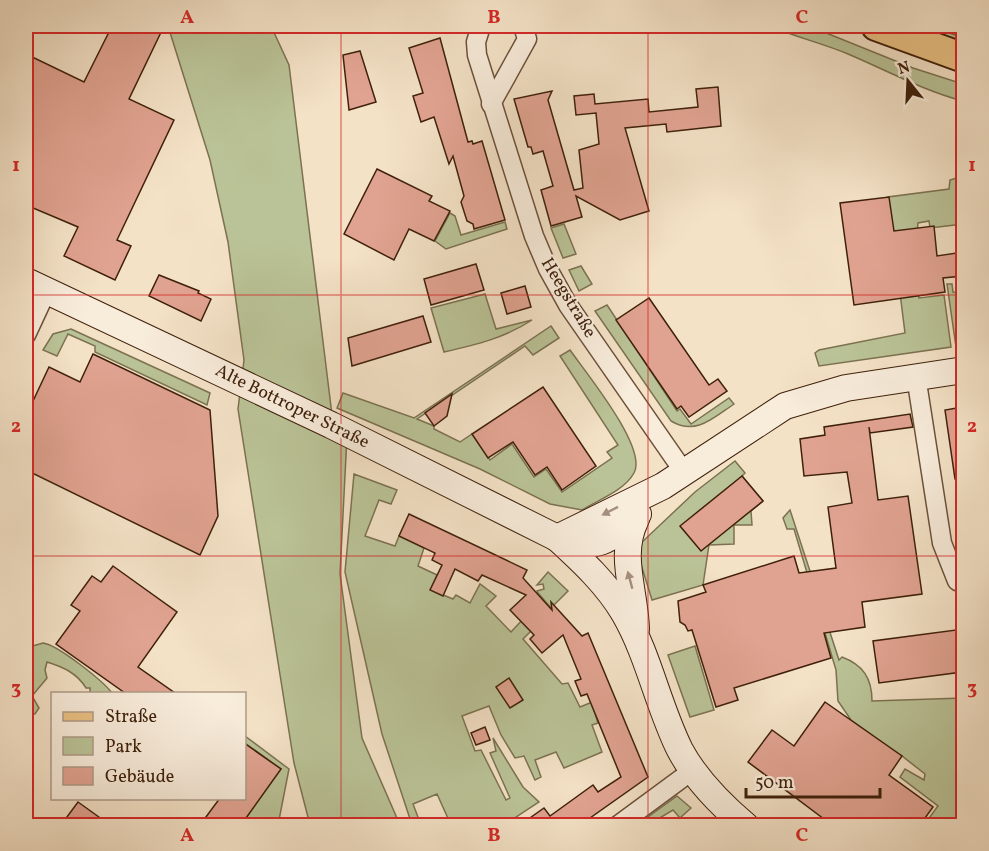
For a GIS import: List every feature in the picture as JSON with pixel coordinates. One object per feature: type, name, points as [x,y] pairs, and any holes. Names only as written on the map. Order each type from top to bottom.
[{"type":"main road","points":[[876,26],[963,58]]},
{"type":"street","name":"Heegstraße","points":[[481,26],[476,42],[477,55],[534,236],[560,292],[673,479]]},
{"type":"street","points":[[491,104],[527,39],[523,26]]},
{"type":"street","points":[[26,335],[36,286]]},
{"type":"street","name":"Alte Bottroper Straße","points":[[36,286],[331,425],[557,538],[575,543],[603,542],[617,534],[638,514]]},
{"type":"street","points":[[746,825],[713,795],[693,770],[675,738],[626,616],[608,589],[557,538],[673,479],[785,406],[846,388],[963,370]]},
{"type":"street","points":[[916,376],[942,543],[957,581]]},
{"type":"street","points":[[636,638],[634,597],[626,557],[629,534],[638,514],[673,479]]},
{"type":"street","points":[[617,825],[693,770]]},
{"type":"green space","points":[[168,26],[271,26],[289,65],[333,423],[347,436],[340,574],[362,738],[400,825],[310,825],[294,763],[238,409],[244,360],[228,242],[210,160]]},
{"type":"green space","points":[[770,26],[809,26],[913,68],[963,84],[963,101],[919,86],[838,50]]},
{"type":"green space","points":[[915,26],[930,26],[963,38],[963,44]]},
{"type":"green space","points":[[963,176],[963,224],[930,228],[929,221],[918,223],[914,268],[919,298],[944,295],[951,347],[819,366],[815,353],[819,350],[905,333],[888,197],[949,189],[950,180]]},
{"type":"green space","points":[[450,213],[455,216],[461,235],[505,222],[507,229],[446,249],[435,241]]},
{"type":"green space","points":[[564,224],[576,254],[563,258],[551,228]]},
{"type":"green space","points":[[581,266],[592,284],[579,291],[569,270]]},
{"type":"green space","points":[[947,284],[952,284],[953,292],[963,293],[963,346],[956,347]]},
{"type":"green space","points":[[485,294],[496,329],[532,320],[478,344],[444,352],[431,308]]},
{"type":"green space","points":[[607,305],[677,411],[680,409],[691,424],[729,398],[734,404],[696,426],[688,427],[671,421],[595,311]]},
{"type":"green space","points":[[551,326],[559,338],[533,355],[525,346],[417,419],[434,426],[434,429],[460,442],[472,434],[490,460],[512,444],[534,477],[546,469],[562,492],[612,458],[607,452],[618,445],[560,356],[570,350],[601,392],[624,429],[636,461],[634,473],[624,485],[582,510],[550,504],[480,469],[337,408],[343,393],[414,418]]},
{"type":"green space","points":[[71,329],[210,393],[207,405],[95,352],[95,346],[68,334],[57,356],[43,350],[53,334]]},
{"type":"green space","points":[[735,461],[745,473],[742,476],[763,501],[751,511],[752,525],[734,525],[734,544],[709,545],[703,585],[652,600],[639,558],[641,543],[695,492]]},
{"type":"green space","points":[[354,474],[397,490],[391,504],[379,500],[365,536],[395,546],[399,536],[424,548],[418,566],[437,575],[431,590],[453,599],[456,595],[470,603],[480,584],[496,596],[486,606],[511,632],[526,616],[535,627],[523,639],[562,684],[568,683],[580,707],[602,698],[604,705],[594,710],[598,723],[592,725],[602,752],[564,768],[556,752],[535,760],[541,777],[535,780],[524,756],[515,758],[501,735],[489,706],[462,716],[475,751],[481,750],[506,800],[510,798],[490,753],[496,751],[493,738],[523,787],[539,802],[504,825],[451,825],[437,794],[413,804],[421,825],[412,825],[382,734],[345,572]]},
{"type":"green space","points":[[790,510],[839,660],[842,657],[861,668],[868,679],[872,701],[963,698],[964,817],[958,825],[924,825],[938,806],[900,777],[905,769],[924,780],[925,774],[902,756],[894,756],[884,744],[851,720],[838,701],[836,670],[794,529],[787,529],[783,518]]},
{"type":"green space","points":[[548,572],[568,591],[551,608],[537,591],[544,589],[543,584],[537,585]]},
{"type":"green space","points":[[43,643],[50,645],[80,664],[111,692],[90,692],[90,688],[86,688],[74,674],[47,662],[45,670],[47,678],[32,696],[39,708],[35,714],[26,712],[26,664],[29,647]]},
{"type":"green space","points":[[695,646],[714,710],[690,717],[668,655]]},
{"type":"green space","points":[[246,737],[289,769],[278,825],[241,825],[281,769],[246,744]]},
{"type":"green space","points":[[677,796],[691,808],[680,818],[673,810],[648,825],[637,825]]},
{"type":"building","points":[[112,26],[134,26],[145,31],[147,26],[164,26],[129,99],[174,120],[117,240],[131,246],[115,280],[64,256],[78,227],[26,205],[26,54],[84,82]]},
{"type":"building","points":[[440,38],[468,142],[472,141],[473,144],[482,141],[505,220],[474,229],[473,224],[467,221],[461,202],[464,196],[453,156],[449,164],[434,117],[421,122],[413,96],[423,93],[409,48]]},
{"type":"building","points":[[360,51],[376,102],[349,110],[343,55]]},
{"type":"building","points":[[718,87],[721,126],[667,132],[666,124],[625,128],[649,211],[620,220],[576,196],[582,217],[551,226],[541,190],[553,186],[543,151],[533,154],[531,147],[528,147],[514,99],[552,91],[548,100],[574,190],[583,188],[579,150],[599,144],[596,113],[576,115],[574,96],[594,94],[595,104],[648,99],[649,112],[698,107],[696,89]]},
{"type":"building","points":[[377,169],[432,196],[429,201],[450,211],[434,241],[409,229],[394,260],[344,234]]},
{"type":"building","points":[[889,197],[894,231],[934,226],[937,256],[963,252],[963,276],[943,278],[945,292],[854,305],[840,203]]},
{"type":"building","points":[[476,264],[484,290],[431,305],[424,279]]},
{"type":"building","points":[[159,275],[199,291],[198,293],[211,299],[201,321],[149,296]]},
{"type":"building","points":[[525,286],[531,307],[507,314],[501,293]]},
{"type":"building","points":[[649,298],[709,385],[718,379],[727,391],[689,417],[681,406],[677,409],[616,320]]},
{"type":"building","points":[[423,316],[431,342],[352,366],[348,338]]},
{"type":"building","points":[[93,354],[210,410],[218,516],[200,555],[26,470],[26,416],[49,367],[80,382]]},
{"type":"building","points":[[543,387],[596,466],[562,490],[547,467],[535,475],[513,442],[488,458],[472,434]]},
{"type":"building","points":[[452,394],[447,416],[434,426],[425,413]]},
{"type":"building","points":[[963,407],[963,478],[955,479],[945,410]]},
{"type":"building","points":[[910,414],[913,427],[870,433],[869,427],[878,500],[908,496],[922,594],[862,602],[865,627],[824,633],[831,658],[734,688],[738,700],[716,707],[692,630],[688,631],[680,622],[678,601],[706,592],[703,585],[794,556],[799,573],[836,568],[828,507],[852,503],[847,472],[804,476],[800,439],[825,435],[824,427]]},
{"type":"building","points":[[742,476],[763,501],[701,551],[680,526]]},
{"type":"building","points":[[409,514],[527,570],[523,578],[552,610],[551,602],[582,636],[588,633],[648,777],[580,825],[520,825],[544,808],[550,816],[593,785],[598,792],[621,777],[587,694],[581,696],[575,681],[581,679],[563,635],[542,653],[530,639],[534,635],[510,610],[526,595],[482,575],[478,581],[455,569],[443,596],[430,590],[442,565],[432,560],[435,553],[399,536]]},
{"type":"building","points":[[113,566],[177,612],[138,667],[174,692],[124,692],[56,644],[80,611],[71,605],[92,576],[101,582]]},
{"type":"building","points":[[956,630],[962,672],[879,683],[873,641]]},
{"type":"building","points":[[509,678],[523,700],[510,708],[496,687]]},
{"type":"building","points":[[825,702],[902,756],[889,775],[933,807],[920,825],[832,825],[748,762],[772,730],[794,746]]},
{"type":"building","points":[[485,727],[490,740],[476,745],[471,733]]},
{"type":"building","points":[[246,744],[281,769],[241,825],[200,825],[219,800],[246,800]]},
{"type":"building","points":[[78,802],[110,825],[61,825]]}]
